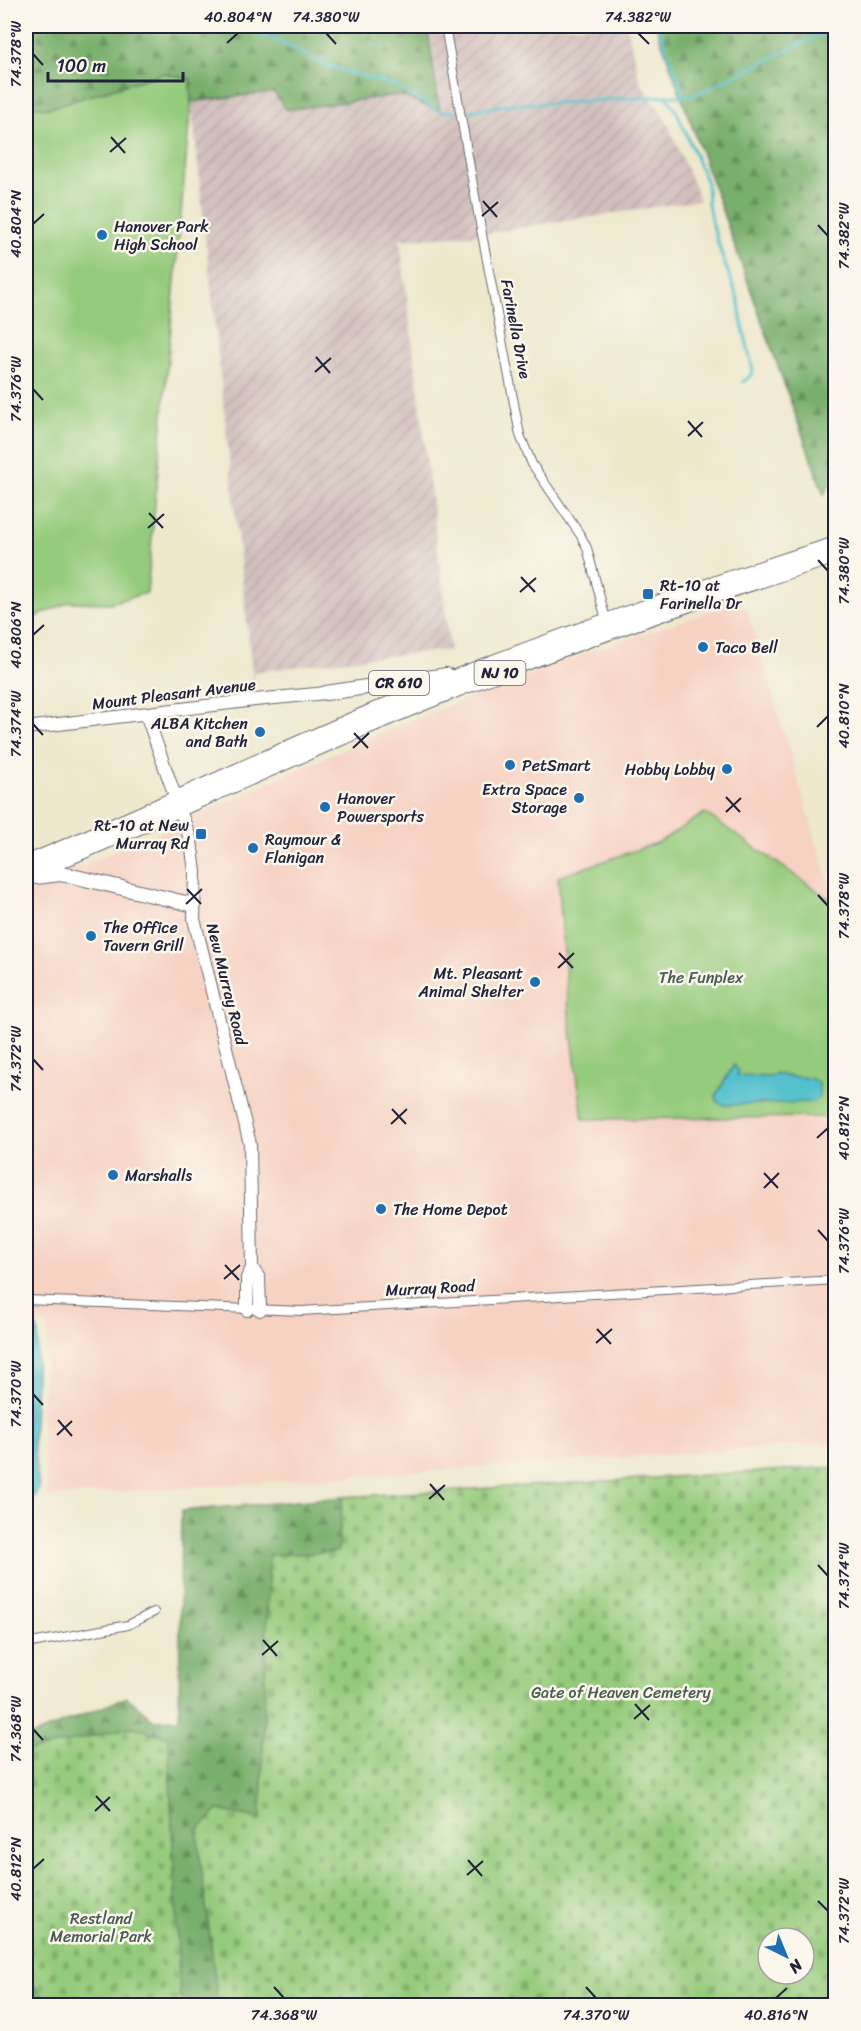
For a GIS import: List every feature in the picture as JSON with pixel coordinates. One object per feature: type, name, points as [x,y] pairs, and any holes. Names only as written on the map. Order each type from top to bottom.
[{"type":"main road","name":"NJ 10","points":[[26,878],[340,726],[472,671],[606,620],[836,544]]},
{"type":"main road","name":"NJ 10","points":[[26,863],[310,752],[504,671],[694,602],[836,556]]},
{"type":"main road","name":"CR 610","points":[[326,693],[472,671]]},
{"type":"main road","points":[[26,878],[50,874],[72,876],[194,905]]},
{"type":"street","name":"Farinella Drive","points":[[445,26],[520,435],[532,464],[587,548],[606,620]]},
{"type":"street","name":"Mount Pleasant Avenue","points":[[26,728],[326,693]]},
{"type":"street","name":"New Murray Road","points":[[146,714],[192,849],[195,872],[194,919],[250,1144],[252,1268],[247,1278],[247,1310]]},
{"type":"street","name":"New Murray Road","points":[[252,1268],[259,1278],[260,1310]]},
{"type":"street","name":"Murray Road","points":[[26,1300],[301,1311],[836,1280]]},
{"type":"street","points":[[26,1644],[128,1625],[154,1612]]},
{"type":"shaded area","points":[[427,26],[627,26],[640,82],[666,120],[700,200],[482,234],[400,240],[450,650],[254,672],[254,691],[191,102],[274,92],[286,110],[398,95],[439,111]]},
{"type":"shaded area","points":[[733,604],[747,609],[835,903],[705,813],[659,842],[558,877],[583,1119],[835,1117],[835,1443],[47,1497],[41,1415],[48,1325],[26,1321],[26,887],[165,831],[380,733],[570,658]]},
{"type":"green space","points":[[26,26],[101,26],[127,32],[152,26],[427,26],[440,111],[398,95],[286,110],[274,92],[191,102],[190,79],[164,73],[49,108],[26,106]]},
{"type":"green space","points":[[656,26],[835,26],[836,473],[824,495]]},
{"type":"green space","name":"Hanover Park High School","points":[[164,73],[190,79],[191,102],[147,593],[110,603],[69,602],[26,621],[26,106],[49,108]]},
{"type":"green space","name":"The Funplex","points":[[705,813],[835,903],[835,1117],[583,1119],[569,1015],[558,877],[659,842]]},
{"type":"green space","name":"Gate of Heaven Cemetery","points":[[835,1467],[835,2005],[51,2006],[26,1976],[26,1752],[132,1727],[168,1737],[180,1999],[218,2003],[197,1831],[218,1810],[261,1819],[269,1555],[338,1552],[343,1497]]},
{"type":"green space","points":[[343,1497],[338,1552],[269,1555],[261,1819],[218,1810],[197,1831],[218,2003],[180,1999],[168,1737],[132,1727],[26,1752],[26,1738],[127,1697],[154,1720],[179,1719],[181,1511]]},
{"type":"green space","points":[[26,1976],[51,2005],[26,2005]]},
{"type":"water","points":[[734,1065],[738,1076],[771,1077],[776,1073],[812,1079],[817,1083],[819,1089],[818,1098],[812,1102],[724,1105],[717,1102],[716,1095]]},
{"type":"water","points":[[35,1325],[38,1333],[33,1443],[39,1488],[34,1497],[26,1501],[26,1326]]},
{"type":"waterway","points":[[243,26],[325,65],[395,86],[440,111],[454,112]]},
{"type":"waterway","points":[[658,26],[684,96]]},
{"type":"waterway","points":[[469,111],[513,104],[693,96],[827,31],[836,29]]},
{"type":"waterway","points":[[666,96],[677,112],[707,183],[708,205],[713,226],[739,301],[753,370],[743,382]]},
{"type":"place","name":"Hanover Park High School","points":[[102,235]]},
{"type":"place","name":"Rt-10 at Farinella Dr","points":[[648,594]]},
{"type":"place","name":"Taco Bell","points":[[703,647]]},
{"type":"place","name":"ALBA Kitchen and Bath","points":[[260,732]]},
{"type":"place","name":"PetSmart","points":[[510,765]]},
{"type":"place","name":"Hobby Lobby","points":[[727,769]]},
{"type":"place","name":"Extra Space Storage","points":[[579,798]]},
{"type":"place","name":"Hanover Powersports","points":[[325,807]]},
{"type":"place","name":"Rt-10 at New Murray Rd","points":[[201,834]]},
{"type":"place","name":"Raymour & Flanigan","points":[[253,848]]},
{"type":"place","name":"The Office Tavern Grill","points":[[91,936]]},
{"type":"place","name":"Mt. Pleasant Animal Shelter","points":[[535,982]]},
{"type":"place","name":"Marshalls","points":[[113,1175]]},
{"type":"place","name":"The Home Depot","points":[[381,1209]]},
{"type":"park label","name":"Restland Memorial Park","points":[[101,1927]]}]
